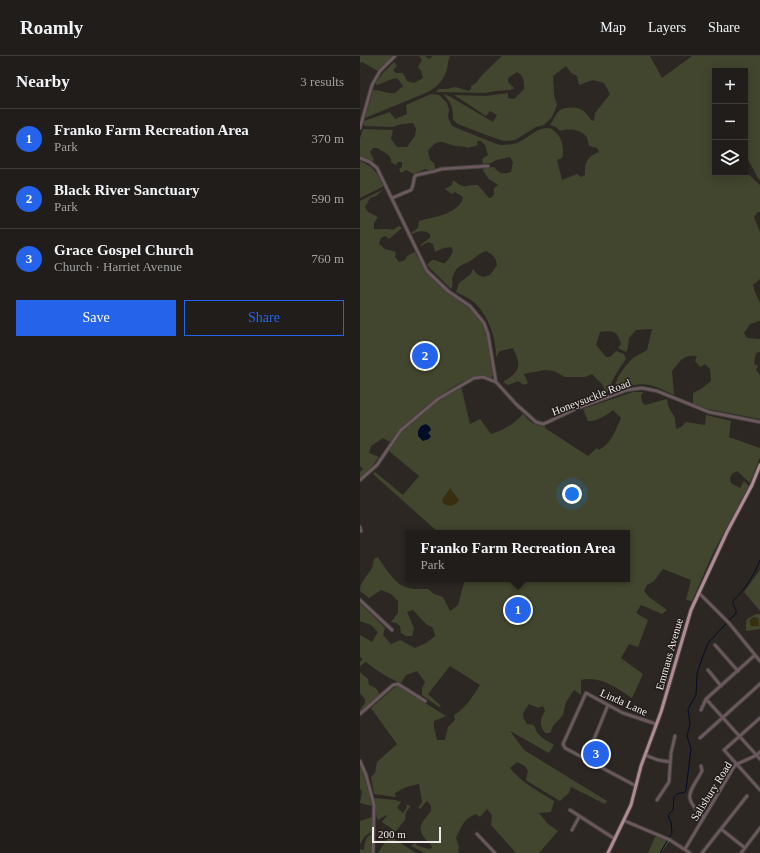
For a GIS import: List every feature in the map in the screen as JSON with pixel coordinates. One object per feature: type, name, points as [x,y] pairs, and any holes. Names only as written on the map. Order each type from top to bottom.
[{"type":"main road","name":"Emmaus Avenue","points":[[608,853],[631,805],[645,754],[670,683],[687,621],[727,532],[752,485],[760,465]]},
{"type":"street","points":[[360,128],[372,84],[380,71],[395,56]]},
{"type":"street","points":[[360,158],[370,162],[377,168],[427,271],[448,290],[470,306],[484,323],[488,334],[496,382]]},
{"type":"street","points":[[392,198],[411,190],[413,187],[414,178],[418,174],[435,172],[441,169],[488,166]]},
{"type":"street","points":[[360,480],[377,465],[401,430],[438,399],[474,378],[483,377],[496,382]]},
{"type":"street","name":"Honeysuckle Road","points":[[496,382],[523,411],[536,422],[541,423],[548,422],[573,410],[627,390],[642,388],[657,391],[710,412],[760,422]]},
{"type":"street","points":[[360,528],[360,531]]},
{"type":"street","points":[[699,593],[728,622],[760,661]]},
{"type":"street","points":[[360,600],[392,630]]},
{"type":"street","points":[[715,645],[738,671]]},
{"type":"street","points":[[700,710],[706,699],[755,655]]},
{"type":"street","points":[[708,670],[721,686]]},
{"type":"street","points":[[360,714],[394,685],[398,684],[425,701]]},
{"type":"street","points":[[700,738],[760,684]]},
{"type":"street","name":"Linda Lane","points":[[586,759],[563,744],[586,693],[627,714],[656,724]]},
{"type":"street","points":[[706,699],[760,759]]},
{"type":"street","points":[[608,705],[586,759],[636,786]]},
{"type":"street","points":[[760,718],[724,750],[760,790]]},
{"type":"street","points":[[657,800],[668,783],[675,736]]},
{"type":"street","name":"Salisbury Road","points":[[685,849],[736,764],[760,752]]},
{"type":"street","points":[[645,754],[658,760],[670,762]]},
{"type":"street","points":[[360,761],[366,775],[374,805],[373,853]]},
{"type":"street","points":[[701,766],[702,771],[691,790],[690,798],[693,807],[704,816]]},
{"type":"street","points":[[702,853],[747,796]]},
{"type":"street","points":[[570,810],[615,839]]},
{"type":"street","points":[[572,830],[580,817]]},
{"type":"street","points":[[624,820],[669,840],[690,853]]},
{"type":"street","points":[[741,853],[760,828]]},
{"type":"street","points":[[721,829],[746,848]]},
{"type":"street","points":[[477,834],[495,853]]},
{"type":"green space","points":[[360,56],[393,56],[378,71],[362,62],[360,63]]},
{"type":"green space","points":[[419,56],[425,56],[429,59],[433,56],[450,56],[446,73],[440,82],[428,92],[365,118],[373,90],[395,93],[403,86],[397,78],[377,85],[375,83],[394,62],[397,66],[393,70],[396,73],[403,73],[407,81],[414,83],[423,78],[418,67],[422,60]]},
{"type":"green space","points":[[502,56],[650,56],[662,78],[692,56],[760,56],[760,180],[748,160],[748,68],[712,68],[712,176],[748,176],[748,174],[760,185],[760,212],[758,212],[754,217],[760,232],[760,279],[753,285],[760,303],[760,321],[750,324],[744,333],[747,338],[760,339],[760,352],[756,353],[754,364],[758,366],[756,370],[760,375],[760,419],[708,409],[693,404],[693,393],[711,381],[710,369],[705,364],[700,367],[695,361],[697,356],[685,357],[672,371],[674,395],[645,384],[632,386],[615,392],[616,383],[623,369],[633,358],[647,350],[652,329],[636,330],[629,338],[626,352],[618,348],[621,344],[618,336],[614,332],[600,332],[596,345],[606,357],[610,357],[616,351],[624,354],[626,359],[615,376],[607,394],[602,384],[592,374],[585,377],[565,377],[554,371],[545,370],[524,374],[528,383],[524,385],[518,381],[508,385],[503,382],[513,375],[518,368],[518,360],[513,348],[500,351],[496,357],[495,343],[488,321],[475,303],[456,292],[459,283],[471,274],[473,269],[478,275],[483,277],[490,275],[497,265],[495,258],[486,251],[469,262],[461,265],[453,276],[451,289],[427,265],[432,260],[445,263],[453,251],[451,247],[435,252],[433,244],[428,242],[421,246],[420,245],[430,238],[430,234],[424,231],[411,233],[418,228],[419,221],[445,214],[461,203],[463,197],[455,192],[452,194],[445,189],[452,185],[453,180],[463,186],[478,185],[489,198],[491,198],[494,194],[494,188],[498,185],[489,179],[483,171],[484,168],[494,167],[499,172],[511,172],[513,162],[510,157],[483,164],[482,159],[488,155],[485,145],[481,141],[477,141],[478,145],[468,148],[438,142],[428,151],[430,160],[434,163],[436,170],[431,171],[425,169],[414,174],[406,170],[401,173],[399,169],[402,167],[402,162],[398,162],[396,165],[391,162],[389,155],[378,148],[373,148],[370,152],[374,160],[372,161],[360,156],[360,138],[363,129],[393,130],[391,139],[397,147],[407,147],[415,136],[416,129],[413,123],[392,127],[364,126],[364,121],[390,112],[395,119],[407,114],[406,105],[431,94],[439,95],[447,103],[449,109],[448,117],[452,126],[498,145],[517,143],[539,130],[545,128],[551,129],[556,132],[562,144],[563,156],[557,160],[562,180],[577,174],[581,177],[585,175],[587,161],[591,156],[599,152],[597,148],[589,146],[586,136],[581,132],[570,129],[560,131],[556,127],[550,125],[556,114],[562,109],[566,108],[582,110],[591,120],[594,121],[595,113],[610,94],[604,83],[593,80],[579,85],[577,76],[571,73],[566,66],[553,76],[554,95],[557,105],[552,117],[544,125],[536,127],[515,140],[504,141],[458,124],[453,120],[451,106],[443,94],[493,122],[497,115],[490,111],[486,116],[454,95],[486,96],[508,93],[508,98],[514,99],[524,89],[523,79],[517,72],[508,78],[508,82],[514,88],[511,90],[485,93],[436,92],[439,89],[455,87],[469,91],[471,86],[476,83],[482,75]]},
{"type":"green space","points":[[360,161],[375,171],[384,186],[360,198]]},
{"type":"green space","points":[[384,189],[376,196],[370,198],[365,207],[368,212],[378,217],[374,223],[374,229],[393,230],[399,226],[402,228],[389,239],[385,236],[381,238],[379,244],[385,249],[396,252],[395,257],[399,262],[405,260],[407,256],[415,252],[425,269],[434,279],[477,316],[484,327],[488,338],[493,375],[491,378],[481,376],[465,380],[429,404],[396,434],[390,442],[383,438],[371,446],[369,453],[379,457],[367,473],[360,478],[360,472],[363,469],[360,466],[360,201]]},
{"type":"green space","points":[[461,386],[470,424],[480,419],[491,434],[500,431],[516,421],[523,414],[532,423],[545,425],[545,428],[588,456],[597,448],[599,450],[607,444],[613,436],[621,418],[613,410],[605,416],[588,421],[583,409],[633,392],[644,392],[641,395],[642,402],[645,405],[667,399],[668,406],[675,418],[676,429],[681,427],[686,422],[705,425],[706,415],[731,421],[729,437],[760,448],[760,457],[750,483],[737,471],[732,474],[730,478],[731,483],[740,488],[744,481],[749,486],[713,553],[692,601],[686,600],[691,580],[663,569],[654,581],[647,585],[644,591],[649,597],[667,610],[662,614],[641,605],[636,613],[648,620],[638,647],[629,644],[621,658],[643,674],[632,698],[608,683],[595,679],[581,680],[581,695],[574,690],[566,702],[563,715],[553,726],[550,733],[545,733],[541,725],[541,719],[545,711],[543,706],[538,708],[529,704],[523,716],[527,724],[534,725],[541,737],[554,745],[549,753],[510,731],[524,750],[607,801],[605,804],[571,787],[569,793],[560,801],[527,781],[528,771],[525,766],[517,762],[510,768],[530,786],[554,801],[551,812],[539,813],[548,824],[558,831],[539,853],[516,853],[491,825],[492,815],[487,809],[480,817],[476,814],[466,820],[461,827],[456,838],[459,847],[458,852],[460,853],[425,853],[411,846],[415,843],[418,846],[429,849],[432,848],[421,832],[421,825],[431,811],[431,806],[427,801],[420,809],[418,808],[422,802],[419,784],[406,787],[395,793],[396,797],[374,794],[371,777],[375,773],[377,762],[397,744],[371,708],[398,686],[446,716],[434,721],[437,740],[445,740],[448,727],[455,720],[454,715],[472,698],[480,685],[450,666],[428,694],[441,706],[439,707],[422,695],[422,688],[425,682],[417,671],[406,675],[401,683],[383,674],[366,662],[360,666],[360,662],[363,659],[360,657],[360,635],[372,642],[378,632],[371,625],[360,621],[360,603],[385,628],[383,635],[391,644],[400,640],[415,648],[426,643],[435,636],[433,628],[426,624],[413,610],[407,612],[414,628],[412,636],[406,636],[401,633],[400,626],[391,622],[398,613],[398,601],[391,594],[381,590],[369,598],[360,591],[360,588],[362,582],[372,568],[374,559],[378,557],[392,577],[400,584],[412,589],[428,589],[434,594],[443,597],[450,611],[458,605],[464,582],[630,582],[630,530],[436,530],[373,474],[375,472],[403,495],[419,476],[389,451],[402,431],[437,401]]},
{"type":"green space","points":[[760,570],[760,611],[744,592]]},
{"type":"green space","points":[[756,614],[760,614],[760,629],[746,631],[747,619]]},
{"type":"green space","points":[[360,672],[368,679],[369,685],[376,688],[380,695],[360,713],[360,710],[365,703],[365,699],[360,693]]},
{"type":"green space","points":[[360,765],[364,774],[372,806],[360,803],[362,792],[360,788]]},
{"type":"green space","points":[[374,798],[401,802],[397,808],[403,813],[407,807],[406,805],[409,805],[410,807],[406,812],[405,820],[391,837],[416,853],[378,853],[392,829],[382,822],[387,816],[386,815],[378,820]]},
{"type":"green space","points":[[372,817],[373,831],[365,836],[360,844],[360,821]]},
{"type":"green space","points":[[373,834],[372,853],[360,853],[360,849],[364,850],[366,839]]},
{"type":"green space","points":[[656,835],[670,841],[661,853],[648,853]]},
{"type":"sand","points":[[450,488],[459,500],[456,504],[450,506],[444,504],[442,500]]},
{"type":"sand","points":[[753,617],[758,618],[759,626],[750,625],[750,620]]},
{"type":"water","points":[[426,424],[430,427],[431,430],[428,433],[431,436],[429,439],[423,441],[418,436],[418,431],[421,426]]},
{"type":"waterway","points":[[660,853],[672,833],[668,815],[673,810],[674,797],[677,794],[685,792],[686,790],[691,749],[687,736],[690,724],[688,709],[696,695],[697,674],[700,664],[708,643],[736,613],[733,601],[749,582],[760,560]]},
{"type":"place","name":"Black River Sanctuary","points":[[425,356]]},
{"type":"place","name":"Franko Farm Recreation Area","points":[[518,610]]},
{"type":"place","name":"Grace Gospel Church","points":[[596,754]]}]
